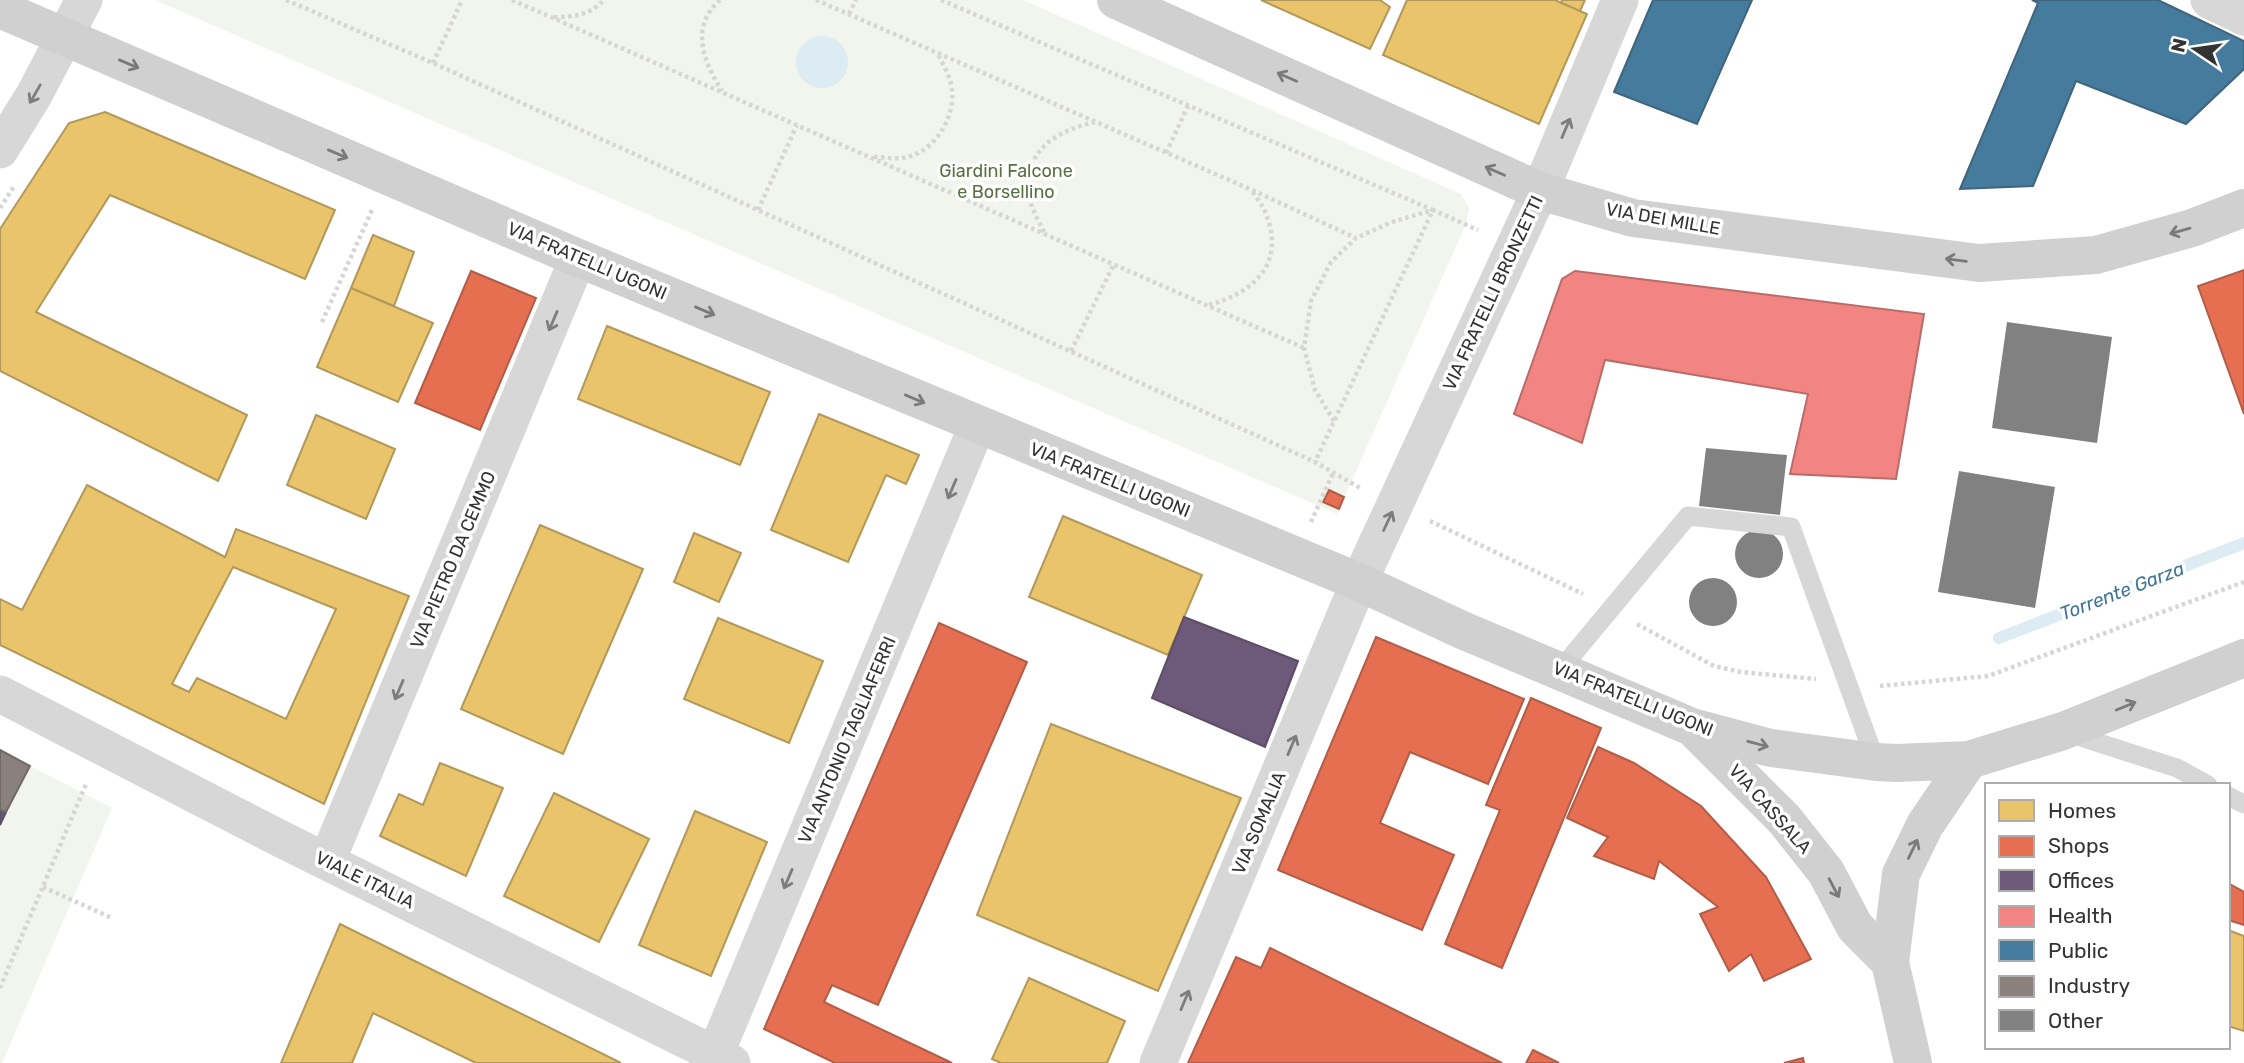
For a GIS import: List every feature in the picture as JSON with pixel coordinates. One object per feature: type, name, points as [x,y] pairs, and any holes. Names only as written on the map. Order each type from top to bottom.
[{"type":"main road","name":"VIA DEI MILLE","points":[[1116,0],[1540,191],[1633,218],[1979,263],[2096,255],[2192,228],[2244,208]]},
{"type":"main road","name":"VIA FRATELLI UGONI","points":[[0,9],[578,258],[1359,582],[1462,630],[1692,727],[1771,748],[1876,762],[1969,760],[2063,732],[2244,658]]},
{"type":"main road","name":"VIA CASSALA","points":[[1692,727],[1784,818],[1826,873],[1855,927],[1890,962]]},
{"type":"main road","points":[[1913,1063],[1890,962],[1901,874],[1925,825],[1969,760]]},
{"type":"street","points":[[0,150],[67,37],[84,0]]},
{"type":"street","name":"VIA FRATELLI BRONZETTI","points":[[1359,582],[1540,191],[1620,0]]},
{"type":"street","points":[[2209,0],[2244,18]]},
{"type":"street","name":"VIA PIETRO DA CEMMO","points":[[327,861],[578,258]]},
{"type":"street","name":"VIA ANTONIO TAGLIAFERRI","points":[[723,1059],[978,426]]},
{"type":"street","name":"VIA SOMALIA","points":[[1158,1063],[1359,582]]},
{"type":"street","name":"VIALE ITALIA","points":[[0,694],[723,1059]]},
{"type":"lane","points":[[1560,670],[1688,516],[1791,527],[1876,762]]},
{"type":"lane","points":[[2063,732],[2177,768],[2204,783]]},
{"type":"path","points":[[286,0],[433,63],[1315,462],[1350,484]]},
{"type":"path","points":[[433,63],[462,0]]},
{"type":"path","points":[[512,0],[1304,348]]},
{"type":"path","points":[[552,17],[577,16],[598,7],[604,0]]},
{"type":"path","points":[[720,0],[705,22],[701,45],[708,68],[722,92]]},
{"type":"path","points":[[816,0],[1356,238]]},
{"type":"path","points":[[849,14],[856,0]]},
{"type":"path","points":[[941,0],[1466,224]]},
{"type":"path","points":[[870,157],[903,158],[924,150],[941,133],[950,111],[951,85],[937,53]]},
{"type":"path","points":[[1166,153],[1188,106]]},
{"type":"path","points":[[1044,233],[1032,208],[1027,186],[1032,163],[1046,143],[1070,128],[1095,122]]},
{"type":"path","points":[[758,210],[797,125]]},
{"type":"path","points":[[1208,305],[1233,298],[1254,284],[1268,263],[1272,239],[1266,214],[1252,190]]},
{"type":"path","points":[[322,322],[372,209]]},
{"type":"path","points":[[1334,422],[1315,390],[1304,348],[1311,300],[1331,262],[1356,238],[1392,222],[1433,210]]},
{"type":"path","points":[[1315,462],[1433,210]]},
{"type":"path","points":[[1070,351],[1114,264]]},
{"type":"path","points":[[1881,686],[1988,676],[2244,582]]},
{"type":"path","points":[[0,988],[86,784]]},
{"type":"path","points":[[43,887],[112,918]]},
{"type":"green space","name":"Giardini Falcone e Borsellino","points":[[155,0],[1023,0],[1461,194],[1469,208],[1466,224],[1337,514]]},
{"type":"green space","points":[[30,766],[112,808],[0,1063],[0,825]]},
{"type":"shaded area","points":[[822,36],[841,43],[848,62],[841,81],[822,88],[803,81],[796,62],[803,43]]},
{"type":"building: Homes","points":[[1261,0],[1380,0],[1390,7],[1370,49]]},
{"type":"building: Homes","points":[[1407,0],[1555,0],[1587,14],[1539,124],[1383,55]]},
{"type":"building: Homes","points":[[1562,0],[1585,0],[1580,11],[1561,3]]},
{"type":"building: Homes","points":[[105,112],[335,210],[305,279],[110,195],[36,312],[247,415],[218,481],[0,371],[0,229],[69,123]]},
{"type":"building: Homes","points":[[373,235],[414,252],[394,306],[351,288]]},
{"type":"building: Homes","points":[[351,288],[433,323],[398,402],[317,367]]},
{"type":"building: Homes","points":[[607,326],[770,392],[740,465],[578,399]]},
{"type":"building: Homes","points":[[819,414],[919,455],[906,484],[886,475],[848,562],[771,530]]},
{"type":"building: Homes","points":[[316,415],[395,449],[366,519],[287,485]]},
{"type":"building: Homes","points":[[87,485],[225,557],[236,529],[409,596],[324,804],[0,645],[0,599],[22,610]],"holes":[[[233,567],[336,609],[286,719],[197,678],[189,692],[172,684]]]},
{"type":"building: Homes","points":[[1063,516],[1202,575],[1168,655],[1029,597]]},
{"type":"building: Homes","points":[[540,525],[643,569],[563,754],[461,709]]},
{"type":"building: Homes","points":[[694,533],[741,553],[719,602],[674,582]]},
{"type":"building: Homes","points":[[718,618],[823,661],[789,743],[684,699]]},
{"type":"building: Homes","points":[[1051,724],[1241,798],[1158,991],[977,915]]},
{"type":"building: Homes","points":[[440,763],[503,788],[466,876],[380,836],[399,794],[423,805]]},
{"type":"building: Homes","points":[[554,793],[649,839],[599,942],[504,896]]},
{"type":"building: Homes","points":[[695,811],[767,842],[711,976],[639,945]]},
{"type":"building: Homes","points":[[340,924],[621,1063],[476,1063],[373,1013],[352,1063],[281,1063]]},
{"type":"building: Homes","points":[[2230,931],[2244,936],[2244,1031],[2230,1027]]},
{"type":"building: Homes","points":[[1029,978],[1125,1021],[1107,1063],[1001,1063],[992,1059]]},
{"type":"building: Shops","points":[[2244,270],[2244,414],[2198,286]]},
{"type":"building: Shops","points":[[471,271],[536,298],[480,430],[415,403]]},
{"type":"building: Shops","points":[[1329,490],[1344,497],[1339,509],[1323,502]]},
{"type":"building: Shops","points":[[939,623],[1027,662],[878,1005],[832,985],[824,1002],[952,1063],[835,1063],[764,1029]]},
{"type":"building: Shops","points":[[1376,637],[1524,699],[1488,784],[1410,752],[1380,823],[1454,855],[1422,930],[1278,870]]},
{"type":"building: Shops","points":[[1531,698],[1601,728],[1502,968],[1445,944],[1500,810],[1486,805]]},
{"type":"building: Shops","points":[[1598,747],[1634,763],[1701,806],[1766,877],[1811,959],[1764,981],[1751,954],[1729,971],[1700,914],[1718,907],[1659,861],[1654,879],[1594,856],[1608,837],[1567,818]]},
{"type":"building: Shops","points":[[2230,884],[2244,892],[2244,925],[2230,921]]},
{"type":"building: Shops","points":[[1270,948],[1502,1063],[1188,1063],[1236,957],[1261,968]]},
{"type":"building: Shops","points":[[1533,1050],[1559,1063],[1526,1063]]},
{"type":"building: Shops","points":[[1803,1058],[1804,1063],[1784,1063]]},
{"type":"building: Offices","points":[[1184,617],[1298,661],[1265,747],[1152,698]]},
{"type":"building: Offices","points":[[0,810],[6,812],[0,825]]},
{"type":"building: Health","points":[[1575,271],[1924,314],[1896,479],[1790,474],[1808,394],[1605,360],[1582,443],[1514,414],[1562,279]]},
{"type":"building: Public","points":[[1653,0],[1752,0],[1697,124],[1614,92]]},
{"type":"building: Public","points":[[2032,0],[2158,0],[2244,41],[2244,69],[2186,124],[2076,81],[2033,186],[1960,189],[2038,3]]},
{"type":"building: Industry","points":[[0,750],[30,766],[6,812],[0,810]]},
{"type":"building: Other","points":[[2007,322],[2112,337],[2097,443],[1992,428]]},
{"type":"building: Other","points":[[1706,448],[1787,455],[1780,515],[1699,506]]},
{"type":"building: Other","points":[[1959,471],[2055,487],[2035,608],[1938,592]]},
{"type":"building: Other","points":[[1759,530],[1776,537],[1783,554],[1776,571],[1759,578],[1742,571],[1735,554],[1742,537]]},
{"type":"building: Other","points":[[1713,578],[1730,585],[1737,602],[1730,619],[1713,626],[1696,619],[1689,602],[1696,585]]},
{"type":"waterway","name":"Torrente Garza","points":[[1999,638],[2244,543]]}]
